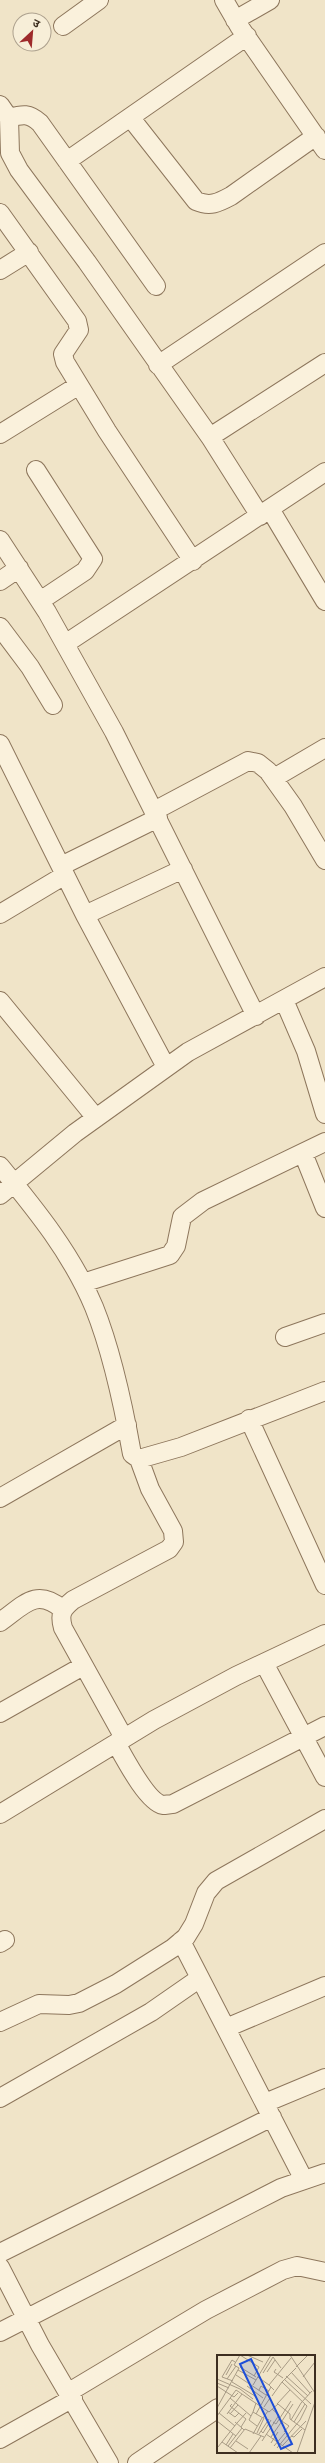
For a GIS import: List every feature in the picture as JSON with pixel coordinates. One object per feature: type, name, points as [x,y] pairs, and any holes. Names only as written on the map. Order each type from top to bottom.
[{"type":"street","points":[[63,26],[99,0]]},
{"type":"street","points":[[130,117],[196,201],[206,205],[216,204],[231,196],[320,143],[224,0]]},
{"type":"street","points":[[236,20],[270,0]]},
{"type":"street","points":[[67,161],[247,36]]},
{"type":"street","points":[[156,286],[67,161],[32,116],[5,112],[10,153],[19,170],[88,262],[158,365],[265,512],[325,601]]},
{"type":"street","points":[[0,213],[77,322],[79,330],[63,354],[65,362],[193,561]]},
{"type":"street","points":[[0,270],[29,252]]},
{"type":"street","points":[[158,365],[325,253]]},
{"type":"street","points":[[210,437],[325,363]]},
{"type":"street","points":[[0,434],[79,384]]},
{"type":"street","points":[[36,470],[93,559],[85,570],[40,601]]},
{"type":"street","points":[[65,644],[193,561],[325,472]]},
{"type":"street","points":[[0,540],[40,601],[114,732],[256,1016]]},
{"type":"street","points":[[0,581],[18,568]]},
{"type":"street","points":[[0,627],[30,666],[53,705]]},
{"type":"street","points":[[0,744],[85,915],[166,1067]]},
{"type":"street","points":[[274,778],[325,748]]},
{"type":"street","points":[[0,914],[63,870],[248,761],[258,763],[274,778],[325,860]]},
{"type":"street","points":[[85,915],[183,869]]},
{"type":"street","points":[[0,1195],[96,1118],[188,1052],[325,977]]},
{"type":"street","points":[[284,1000],[306,1051],[325,1114]]},
{"type":"street","points":[[0,1001],[96,1118]]},
{"type":"street","points":[[83,1283],[170,1255],[176,1246],[182,1217],[203,1201],[325,1142]]},
{"type":"street","points":[[304,1153],[325,1208]]},
{"type":"street","points":[[0,1166],[52,1230],[83,1283],[95,1308],[127,1425],[132,1454],[138,1459],[150,1489],[173,1531],[174,1542],[169,1549],[73,1600],[62,1609],[60,1617],[63,1628],[84,1666],[143,1787],[153,1800],[163,1805],[173,1804],[325,1726]]},
{"type":"street","points":[[285,1337],[325,1323]]},
{"type":"street","points":[[138,1459],[182,1447],[249,1419],[325,1391]]},
{"type":"street","points":[[249,1419],[325,1585]]},
{"type":"street","points":[[0,1498],[127,1425]]},
{"type":"street","points":[[0,1622],[31,1600],[42,1597],[52,1600],[62,1609]]},
{"type":"street","points":[[0,1814],[154,1720],[264,1663],[325,1634]]},
{"type":"street","points":[[264,1663],[325,1777]]},
{"type":"street","points":[[0,1713],[84,1666]]},
{"type":"street","points":[[0,2022],[39,2004],[68,2005],[79,2003],[116,1984],[181,1941],[194,1924],[206,1893],[216,1881],[325,1819]]},
{"type":"street","points":[[181,1941],[304,2180]]},
{"type":"street","points":[[0,2098],[151,2012],[200,1978]]},
{"type":"street","points":[[226,2028],[325,1986]]},
{"type":"street","points":[[0,2253],[325,2078]]},
{"type":"street","points":[[0,2332],[208,2224],[281,2188],[325,2173]]},
{"type":"street","points":[[0,2439],[206,2310],[283,2270],[297,2266],[325,2272]]},
{"type":"street","points":[[0,2267],[27,2319],[109,2463]]},
{"type":"street","points":[[137,2463],[217,2409]]}]
